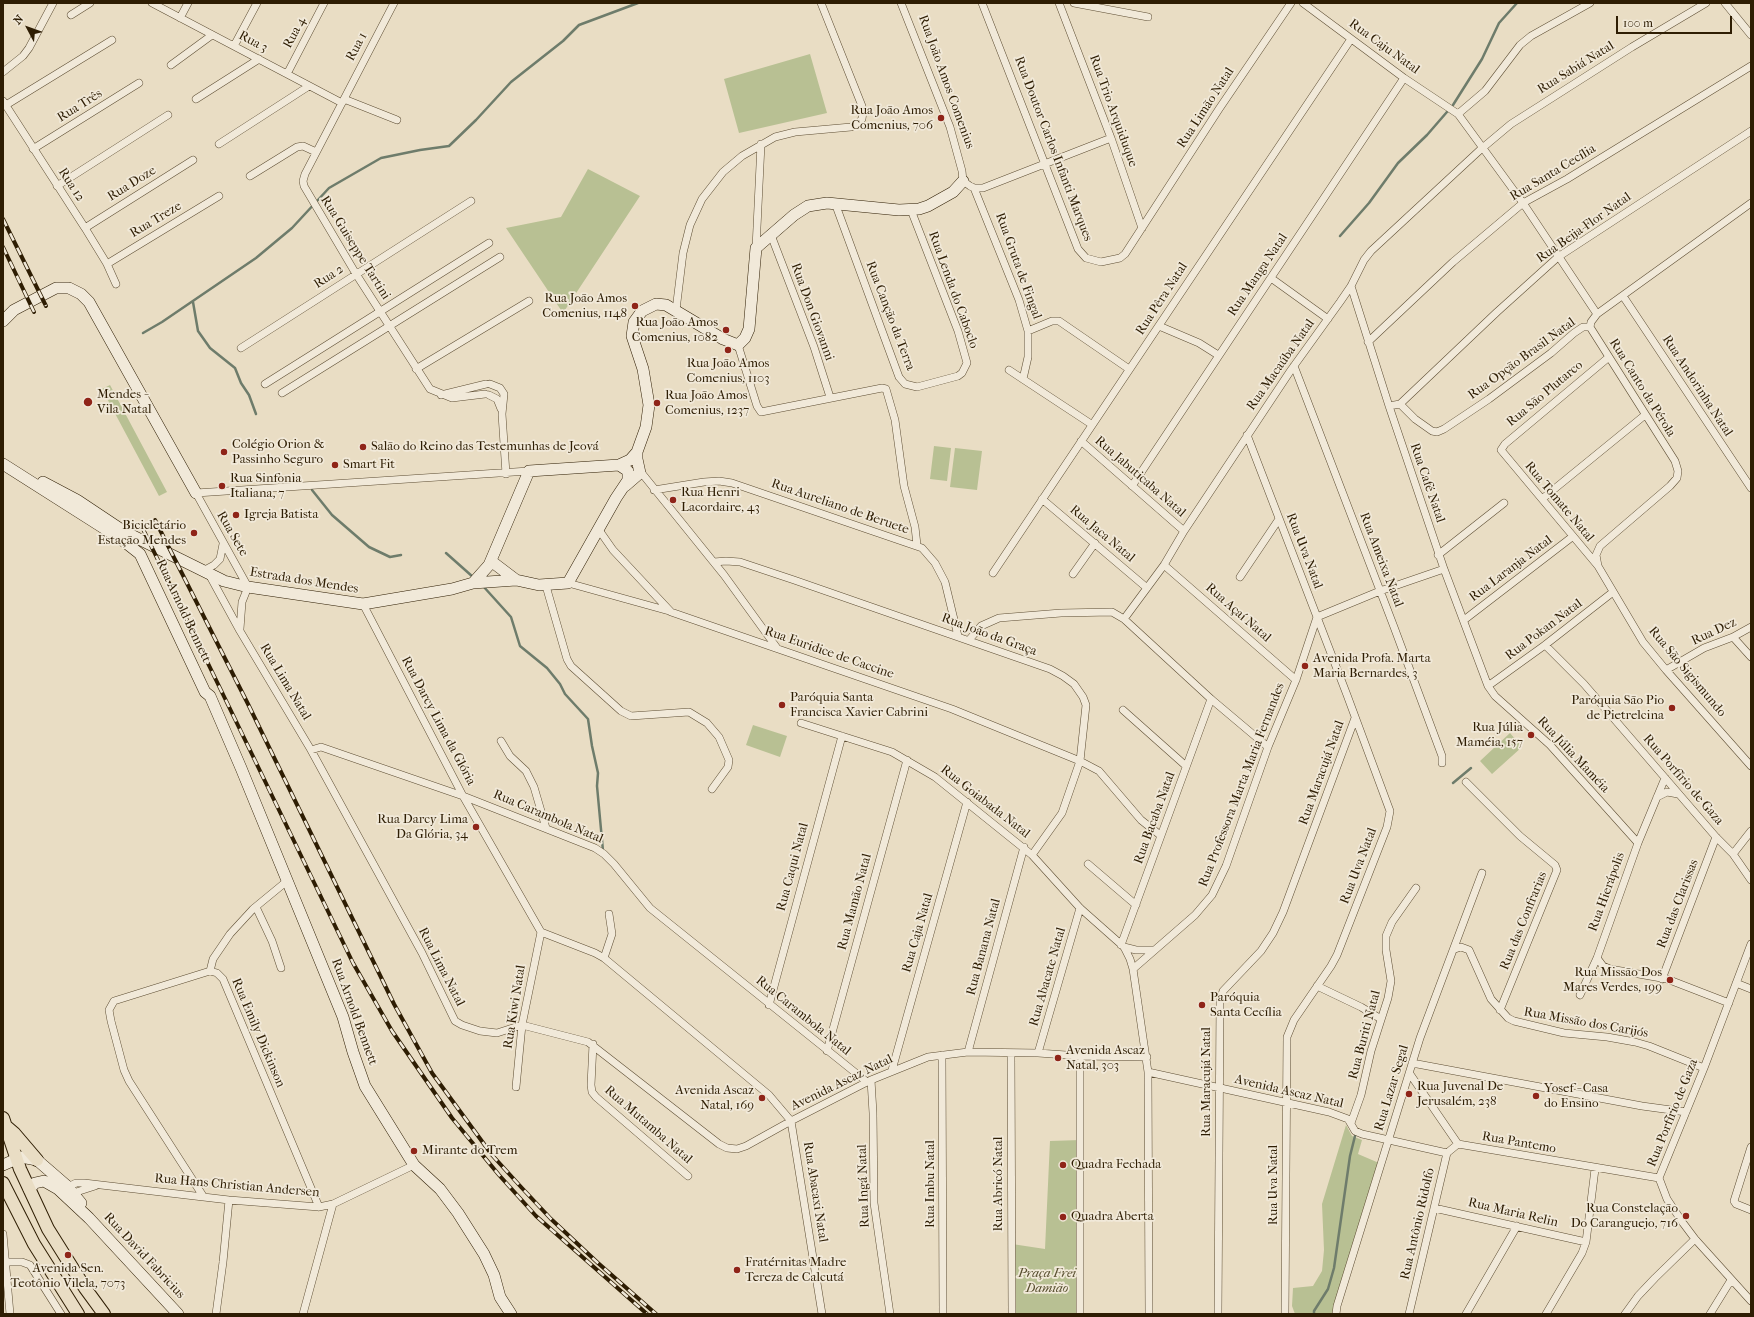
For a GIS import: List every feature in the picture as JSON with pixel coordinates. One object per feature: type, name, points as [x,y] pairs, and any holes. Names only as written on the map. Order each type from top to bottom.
[{"type":"main road","points":[[4,1122],[16,1159],[48,1229],[85,1288],[103,1313]]},
{"type":"main road","points":[[4,1122],[37,1160]]},
{"type":"main road","points":[[3,1184],[34,1244],[78,1314]]},
{"type":"street","points":[[3,72],[23,56],[29,48],[52,3]]},
{"type":"street","points":[[71,15],[90,3]]},
{"type":"street","name":"Rua 3","points":[[152,3],[309,86],[343,101],[397,120]]},
{"type":"street","points":[[180,18],[188,3]]},
{"type":"street","points":[[234,46],[257,3]]},
{"type":"street","name":"Rua 4","points":[[286,74],[324,3]]},
{"type":"street","name":"Rua 1","points":[[343,101],[394,3]]},
{"type":"street","points":[[676,310],[683,253],[696,210],[712,184],[723,172],[742,156],[775,137],[795,132],[850,127],[856,125],[862,119],[862,106],[821,3]]},
{"type":"street","name":"Rua João Amos Comenius","points":[[901,3],[950,127],[962,171],[963,181]]},
{"type":"street","name":"Rua Doutor Carlos Infanti Marques","points":[[982,3],[1076,244],[1081,253],[1086,258],[1101,262],[1120,258],[1126,254],[1142,228]]},
{"type":"street","name":"Rua Trio Arquiduque","points":[[1059,3],[1111,138],[1142,228]]},
{"type":"street","points":[[1074,3],[1148,17]]},
{"type":"street","name":"Rua Limão Natal","points":[[1142,228],[1252,59],[1291,3]]},
{"type":"street","name":"Rua Caju Natal","points":[[1303,3],[1404,78],[1458,114],[1523,203],[1597,314]]},
{"type":"street","points":[[1458,114],[1485,91],[1520,45],[1532,36],[1590,3]]},
{"type":"street","name":"Rua Sabiá Natal","points":[[1483,147],[1511,124],[1632,47],[1706,3]]},
{"type":"street","points":[[1725,3],[1751,36]]},
{"type":"street","points":[[170,65],[212,35]]},
{"type":"street","name":"Rua Pêra Natal","points":[[992,573],[1351,38]]},
{"type":"street","points":[[4,103],[112,40]]},
{"type":"street","points":[[196,99],[259,59]]},
{"type":"street","name":"Rua Santa Cecília","points":[[1368,342],[1453,262],[1523,203],[1568,179],[1633,137],[1751,66]]},
{"type":"street","name":"Rua Manga Natal","points":[[1132,486],[1404,78]]},
{"type":"street","name":"Rua Três","points":[[33,149],[139,83]]},
{"type":"street","points":[[219,144],[309,86]]},
{"type":"street","name":"Rua Guiseppe Tartini","points":[[343,101],[316,152],[303,181],[306,193],[430,389],[447,398],[458,399],[487,395],[497,399],[502,414]]},
{"type":"street","name":"Rua 12","points":[[4,103],[107,264],[116,284]]},
{"type":"street","points":[[57,186],[168,115]]},
{"type":"street","name":"Rua Beija-Flor Natal","points":[[1400,404],[1497,312],[1558,257],[1751,131]]},
{"type":"street","points":[[756,248],[801,210],[817,204],[835,203],[911,210],[928,206],[940,200],[953,192],[963,181],[974,188],[983,188],[1111,138]]},
{"type":"street","points":[[738,345],[742,342],[749,329],[756,248],[761,144]]},
{"type":"street","points":[[250,176],[297,147],[303,146],[316,152]]},
{"type":"street","name":"Rua Macaúba Natal","points":[[1124,619],[1164,565],[1184,531],[1247,435],[1351,286],[1364,260],[1483,147]]},
{"type":"street","name":"Rua Doze","points":[[84,228],[193,160]]},
{"type":"street","name":"Rua Gruta de Fingal","points":[[974,188],[1017,293],[1028,331],[1028,357],[1023,379]]},
{"type":"street","name":"Rua Treze","points":[[107,264],[218,196]]},
{"type":"street","name":"Rua 2","points":[[241,348],[471,200]]},
{"type":"street","name":"Rua Canção da Terra","points":[[835,203],[871,302],[903,382],[909,386],[917,387],[958,376]]},
{"type":"street","name":"Rua Opção Brasil Natal","points":[[1400,404],[1425,426],[1437,432],[1470,413],[1550,353],[1574,333],[1583,327],[1590,327],[1591,322],[1597,314],[1751,203]]},
{"type":"street","name":"Rua Lenda do Caboclo","points":[[911,210],[963,348],[967,363],[962,373],[958,376]]},
{"type":"street","name":"Rua Don Giovanni","points":[[771,235],[814,347],[830,397]]},
{"type":"street","points":[[265,384],[489,243]]},
{"type":"street","points":[[282,393],[500,257]]},
{"type":"street","points":[[1271,278],[1328,319]]},
{"type":"street","name":"Rua Café Natal","points":[[1351,286],[1438,555],[1488,686]]},
{"type":"street","points":[[3,321],[14,310],[56,288],[69,288],[81,294],[89,302],[196,493],[506,474],[619,465],[636,461]]},
{"type":"street","name":"Rua Andorinha Natal","points":[[1623,296],[1751,488]]},
{"type":"street","points":[[416,369],[529,301]]},
{"type":"street","points":[[625,486],[638,476],[636,461],[646,427],[649,405],[643,369],[632,336],[634,322],[642,311],[656,304],[666,305],[723,339],[738,345]]},
{"type":"street","points":[[1028,331],[1056,321],[1063,324],[1129,369]]},
{"type":"street","points":[[1159,326],[1199,343],[1218,355]]},
{"type":"street","name":"Rua Canto da Pérola","points":[[1590,327],[1675,460],[1678,471],[1677,478],[1600,546],[1596,555],[1598,566]]},
{"type":"street","points":[[738,345],[757,408],[764,412],[830,397],[882,388],[888,391],[896,425],[904,486],[915,527],[917,545]]},
{"type":"street","name":"Rua São Plutarco","points":[[1502,452],[1502,448],[1505,444],[1609,357]]},
{"type":"street","name":"Rua Ameixa Natal","points":[[1294,366],[1418,690],[1443,760],[1442,763]]},
{"type":"street","points":[[1009,370],[1091,424]]},
{"type":"street","name":"Rua Guiseppe Tartini","points":[[440,395],[488,384],[497,386],[502,390],[504,398],[502,414],[506,474]]},
{"type":"street","points":[[1389,406],[1400,404]]},
{"type":"street","points":[[1542,499],[1645,415]]},
{"type":"street","name":"Rua Uva Natal","points":[[1247,435],[1389,807],[1387,827],[1337,955],[1294,1020],[1287,1037],[1285,1314]]},
{"type":"street","name":"Rua Jabuticaba Natal","points":[[1081,441],[1184,531]]},
{"type":"street","name":"Rua Tomate Natal","points":[[1502,452],[1572,537],[1598,566]]},
{"type":"street","points":[[636,461],[654,490],[714,562],[777,648]]},
{"type":"street","name":"Estrada dos Mendes","points":[[3,464],[44,482],[77,500],[125,532],[152,546],[224,581],[248,587],[363,604],[452,589],[473,583],[516,580],[546,586],[568,583],[671,612]]},
{"type":"street","name":"Rua Arnold Bennett","points":[[3,464],[137,550],[146,565],[205,692],[210,696],[343,1017],[365,1086],[414,1165],[440,1189],[462,1219],[484,1254],[494,1275],[500,1297],[511,1314]]},
{"type":"street","points":[[568,583],[616,498],[628,480],[629,473],[625,468],[619,465]]},
{"type":"street","points":[[473,583],[491,562],[529,471]]},
{"type":"street","name":"Rua Aureliano de Beruete","points":[[654,490],[698,483],[725,482],[917,545],[929,554],[945,582],[958,636]]},
{"type":"street","name":"Rua Sete","points":[[196,493],[248,587]]},
{"type":"street","name":"Rua Jaca Natal","points":[[1042,499],[1147,588]]},
{"type":"street","points":[[1438,555],[1504,503]]},
{"type":"street","points":[[1240,577],[1279,519]]},
{"type":"street","name":"Rua Euridice de Caccine","points":[[598,530],[617,555],[671,612],[952,709],[1080,761],[1099,771],[1119,792],[1141,820],[1160,835]]},
{"type":"street","name":"Rua Laranja Natal","points":[[1464,620],[1572,537]]},
{"type":"street","points":[[1073,574],[1095,543]]},
{"type":"street","points":[[205,572],[220,559],[223,544]]},
{"type":"street","name":"Rua Arnold Bennett","points":[[152,546],[148,550],[150,556],[211,689],[210,696]]},
{"type":"street","points":[[491,562],[516,580]]},
{"type":"street","name":"Rua João da Graça","points":[[714,562],[740,562],[1050,669],[1074,684],[1083,697],[1086,705],[1080,761],[1062,813],[1032,855]]},
{"type":"street","name":"Rua Açaí Natal","points":[[1164,565],[1296,680]]},
{"type":"street","name":"Rua São Sigismundo","points":[[1598,566],[1643,642],[1751,766]]},
{"type":"street","points":[[1317,617],[1380,591],[1444,569]]},
{"type":"street","name":"Rua Lima Natal","points":[[205,572],[214,581],[240,631],[311,750],[422,953],[455,1021],[480,1031],[497,1033],[522,1025]]},
{"type":"street","points":[[546,586],[566,659],[621,711],[631,716],[689,712],[707,723],[718,737],[729,760],[728,768],[712,790]]},
{"type":"street","points":[[240,631],[242,602],[248,587]]},
{"type":"street","name":"Rua Pokan Natal","points":[[1488,686],[1545,645],[1613,592]]},
{"type":"street","name":"Rua Darcy Lima da Glória","points":[[363,604],[463,796],[541,932]]},
{"type":"street","points":[[969,640],[981,626],[999,618],[1104,611],[1118,614],[1211,699],[1268,747]]},
{"type":"street","name":"Rua Professora Marta Maria Fernandes","points":[[1133,969],[1195,915],[1212,895],[1226,866],[1268,747],[1296,680],[1317,617]]},
{"type":"street","name":"Rua Dez","points":[[1666,670],[1704,648],[1733,637],[1751,627]]},
{"type":"street","points":[[1733,637],[1751,657]]},
{"type":"street","name":"Rua Porfírio de Gaza","points":[[1545,645],[1584,684],[1716,837],[1733,854],[1751,880]]},
{"type":"street","name":"Rua Júlia Maméia","points":[[1488,686],[1495,696],[1550,746],[1638,843]]},
{"type":"street","name":"Rua Bacaba Natal","points":[[1122,946],[1160,835],[1211,699]]},
{"type":"street","points":[[1123,710],[1186,766]]},
{"type":"street","name":"Rua Maracujá Natal","points":[[1218,1314],[1220,1088],[1219,1016],[1221,995],[1223,990],[1261,951],[1273,933],[1355,718]]},
{"type":"street","name":"Rua Goiabada Natal","points":[[801,722],[892,752],[935,777],[1024,847],[1080,908],[1122,946],[1130,959],[1133,969]]},
{"type":"street","name":"Rua Caqui Natal","points":[[769,1005],[842,736]]},
{"type":"street","points":[[501,741],[510,756],[526,771],[534,787],[546,828]]},
{"type":"street","name":"Rua Carambola Natal","points":[[311,750],[321,747],[463,796],[583,842],[604,854],[650,908],[827,1051],[869,1081]]},
{"type":"street","name":"Rua Mamão Natal","points":[[827,1051],[907,760]]},
{"type":"street","name":"Rua Hierápolis","points":[[1580,995],[1597,958],[1638,843],[1665,778]]},
{"type":"street","name":"Rua das Confrarias","points":[[1466,782],[1520,836],[1555,865],[1557,870],[1500,1010]]},
{"type":"street","points":[[1658,797],[1667,792],[1679,794]]},
{"type":"street","name":"Rua Caja Natal","points":[[892,1070],[966,802]]},
{"type":"street","points":[[1733,854],[1751,831]]},
{"type":"street","name":"Rua das Clarissas","points":[[1662,979],[1716,837]]},
{"type":"street","name":"Rua Banana Natal","points":[[968,1052],[1024,847]]},
{"type":"street","points":[[1088,864],[1136,905]]},
{"type":"street","name":"Rua Lazar Segal","points":[[1336,1314],[1337,1306],[1388,1139],[1410,1074],[1412,1063],[1434,999],[1455,949],[1482,873]]},
{"type":"street","points":[[203,1196],[129,1081],[124,1070],[112,1028],[109,1010],[114,1001],[210,971],[213,959],[230,934],[256,907],[287,881]]},
{"type":"street","name":"Rua Buriti Natal","points":[[1351,1123],[1365,1081],[1392,981],[1386,950],[1386,936],[1392,922],[1416,888]]},
{"type":"street","points":[[256,907],[272,941],[281,968]]},
{"type":"street","name":"Rua Abacate Natal","points":[[1038,1053],[1080,908]]},
{"type":"street","points":[[604,958],[612,934],[609,914]]},
{"type":"street","name":"Avenida Ascaz Natal","points":[[541,932],[595,952],[604,958],[768,1095],[791,1121],[892,1070],[928,1057],[968,1052],[1147,1057]]},
{"type":"street","name":"Rua Kiwi Natal","points":[[516,1087],[522,1025],[541,932]]},
{"type":"street","name":"Rua Porfírio de Gaza","points":[[1658,1178],[1704,1068],[1751,944]]},
{"type":"street","points":[[1122,946],[1136,950],[1154,950]]},
{"type":"street","name":"Rua Missão dos Carijós","points":[[1455,949],[1461,947],[1469,950],[1486,991],[1500,1010],[1508,1018],[1517,1023],[1564,1033],[1607,1037],[1635,1042],[1704,1068]]},
{"type":"street","points":[[1597,958],[1603,966],[1610,969],[1667,979],[1729,1003]]},
{"type":"street","points":[[1133,969],[1148,1072],[1149,1314]]},
{"type":"street","name":"Rua Emily Dickinson","points":[[210,971],[217,973],[223,979],[319,1207]]},
{"type":"street","points":[[1736,983],[1751,989]]},
{"type":"street","points":[[1317,986],[1361,1007],[1381,1019]]},
{"type":"street","points":[[522,1025],[584,1040],[593,1044],[719,1144],[727,1148],[737,1149],[746,1146],[791,1121]]},
{"type":"street","name":"Rua Mutamba Natal","points":[[593,1044],[592,1092],[688,1176]]},
{"type":"street","name":"Rua Abricó Natal","points":[[1011,1054],[1012,1314]]},
{"type":"street","name":"Rua Imbu Natal","points":[[942,1055],[943,1314]]},
{"type":"street","points":[[1080,1056],[1080,1314]]},
{"type":"street","points":[[1412,1063],[1642,1106],[1686,1112]]},
{"type":"street","name":"Avenida Ascaz Natal","points":[[1148,1072],[1343,1116],[1351,1123],[1355,1131],[1447,1153]]},
{"type":"street","points":[[1410,1074],[1458,1144]]},
{"type":"street","name":"Rua Ingá Natal","points":[[869,1081],[873,1113],[874,1203],[890,1314]]},
{"type":"street","name":"Rua Abacaxi Natal","points":[[791,1121],[822,1314]]},
{"type":"street","name":"Rua Antônio Ridolfo","points":[[1409,1314],[1447,1153],[1458,1144]]},
{"type":"street","name":"Rua Pantemo","points":[[1458,1144],[1595,1169],[1658,1178]]},
{"type":"street","points":[[1751,1147],[1734,1201],[1736,1204],[1751,1210]]},
{"type":"street","points":[[3,1165],[25,1157],[37,1160]]},
{"type":"street","name":"Rua David Fabricius","points":[[37,1160],[178,1314]]},
{"type":"street","name":"Rua Hans Christian Andersen","points":[[67,1192],[97,1185],[229,1200],[319,1207],[333,1204],[414,1165]]},
{"type":"street","points":[[1546,1314],[1578,1261],[1586,1242],[1595,1169]]},
{"type":"street","points":[[1658,1178],[1667,1199],[1696,1239],[1751,1302]]},
{"type":"street","name":"Rua David Fabricius","points":[[29,1189],[35,1183],[44,1180],[67,1192]]},
{"type":"street","points":[[216,1314],[229,1200]]},
{"type":"street","points":[[303,1314],[333,1204]]},
{"type":"street","name":"Rua Maria Relin","points":[[1434,1208],[1586,1242]]},
{"type":"street","points":[[1466,1314],[1517,1226]]},
{"type":"street","points":[[3,1236],[10,1314]]},
{"type":"street","points":[[1625,1314],[1638,1296],[1655,1278],[1696,1239]]},
{"type":"street","points":[[6,1262],[22,1262],[30,1265],[61,1314]]},
{"type":"street","points":[[1710,1314],[1731,1280]]},
{"type":"green space","points":[[810,54],[827,113],[739,133],[724,79]]},
{"type":"green space","points":[[588,169],[640,196],[563,313],[506,228],[561,217]]},
{"type":"green space","points":[[110,385],[167,492],[159,496],[102,389]]},
{"type":"green space","points":[[934,446],[951,448],[947,481],[930,479]]},
{"type":"green space","points":[[955,448],[982,451],[977,490],[950,487]]},
{"type":"green space","points":[[753,725],[787,736],[780,757],[746,745]]},
{"type":"green space","points":[[1510,733],[1522,747],[1492,774],[1480,761]]},
{"type":"green space","points":[[1346,1125],[1352,1136],[1362,1140],[1358,1154],[1379,1163],[1332,1314],[1295,1314],[1292,1306],[1293,1288],[1313,1286],[1322,1271],[1324,1250],[1322,1204]]},
{"type":"green space","name":"Praça Frei Damião","points":[[1081,1140],[1080,1314],[1011,1314],[1012,1244],[1045,1249],[1050,1141]]},
{"type":"waterway","points":[[143,333],[162,322],[256,258],[292,228],[329,188],[381,158],[449,146],[476,120],[511,82],[563,41],[579,25],[638,3]]},
{"type":"waterway","points":[[1340,236],[1369,203],[1398,163],[1427,135],[1453,105],[1482,59],[1499,23],[1517,3]]},
{"type":"waterway","points":[[193,302],[198,331],[210,348],[235,368],[241,383],[249,395],[256,414]]},
{"type":"waterway","points":[[312,490],[332,515],[369,547],[390,557],[401,555]]},
{"type":"waterway","points":[[446,553],[473,577]]},
{"type":"waterway","points":[[483,586],[511,617],[520,646],[547,668],[560,684],[565,694],[588,719],[598,773],[597,786],[603,851]]},
{"type":"waterway","points":[[1453,783],[1471,768]]},
{"type":"waterway","points":[[1314,1314],[1314,1311],[1328,1289],[1334,1268],[1350,1156],[1355,1136]]},
{"type":"railway","points":[[3,219],[46,306]]},
{"type":"railway","points":[[3,247],[34,312]]},
{"type":"railway","points":[[155,520],[248,704],[394,1004],[432,1073],[492,1155],[521,1187],[551,1219],[656,1314]]},
{"type":"railway","points":[[142,527],[353,963],[392,1031],[452,1118],[499,1175],[536,1216],[647,1314]]},
{"type":"place","name":"Rua João Amos Comenius, 706","points":[[941,118]]},
{"type":"place","name":"Rua João Amos Comenius, 1148","points":[[635,306]]},
{"type":"place","name":"Rua João Amos Comenius, 1082","points":[[726,330]]},
{"type":"place","name":"Rua João Amos Comenius, 1103","points":[[728,350]]},
{"type":"place","name":"Mendes - Vila Natal","points":[[88,402]]},
{"type":"place","name":"Rua João Amos Comenius, 1237","points":[[657,403]]},
{"type":"place","name":"Salão do Reino das Testemunhas de Jeová","points":[[363,447]]},
{"type":"place","name":"Colégio Orion & Passinho Seguro","points":[[224,452]]},
{"type":"place","name":"Smart Fit","points":[[335,465]]},
{"type":"place","name":"Rua Sinfonia Italiana, 7","points":[[222,486]]},
{"type":"place","name":"Rua Henri Lacordaire, 43","points":[[673,500]]},
{"type":"place","name":"Igreja Batista","points":[[236,515]]},
{"type":"place","name":"Bicicletário Estação Mendes","points":[[194,533]]},
{"type":"place","name":"Avenida Profa. Marta Maria Bernardes, 3","points":[[1305,666]]},
{"type":"place","name":"Paróquia Santa Francisca Xavier Cabrini","points":[[782,705]]},
{"type":"place","name":"Paróquia São Pio de Pietrelcina","points":[[1672,708]]},
{"type":"place","name":"Rua Júlia Maméia, 157","points":[[1531,735]]},
{"type":"place","name":"Rua Darcy Lima Da Glória, 34","points":[[476,827]]},
{"type":"place","name":"Rua Missão Dos Mares Verdes, 199","points":[[1670,980]]},
{"type":"place","name":"Paróquia Santa Cecília","points":[[1202,1005]]},
{"type":"place","name":"Avenida Ascaz Natal, 303","points":[[1058,1058]]},
{"type":"place","name":"Rua Juvenal De Jerusalém, 238","points":[[1409,1094]]},
{"type":"place","name":"Yosef - Casa do Ensino","points":[[1536,1096]]},
{"type":"place","name":"Avenida Ascaz Natal, 169","points":[[762,1098]]},
{"type":"place","name":"Mirante do Trem","points":[[414,1151]]},
{"type":"place","name":"Quadra Fechada","points":[[1063,1165]]},
{"type":"place","name":"Rua Constelação Do Caranguejo, 716","points":[[1686,1216]]},
{"type":"place","name":"Quadra Aberta","points":[[1063,1217]]},
{"type":"place","name":"Avenida Sen. Teotônio Vilela, 7073","points":[[68,1255]]},
{"type":"place","name":"Fratérnitas Madre Tereza de Calcutá","points":[[737,1270]]}]
